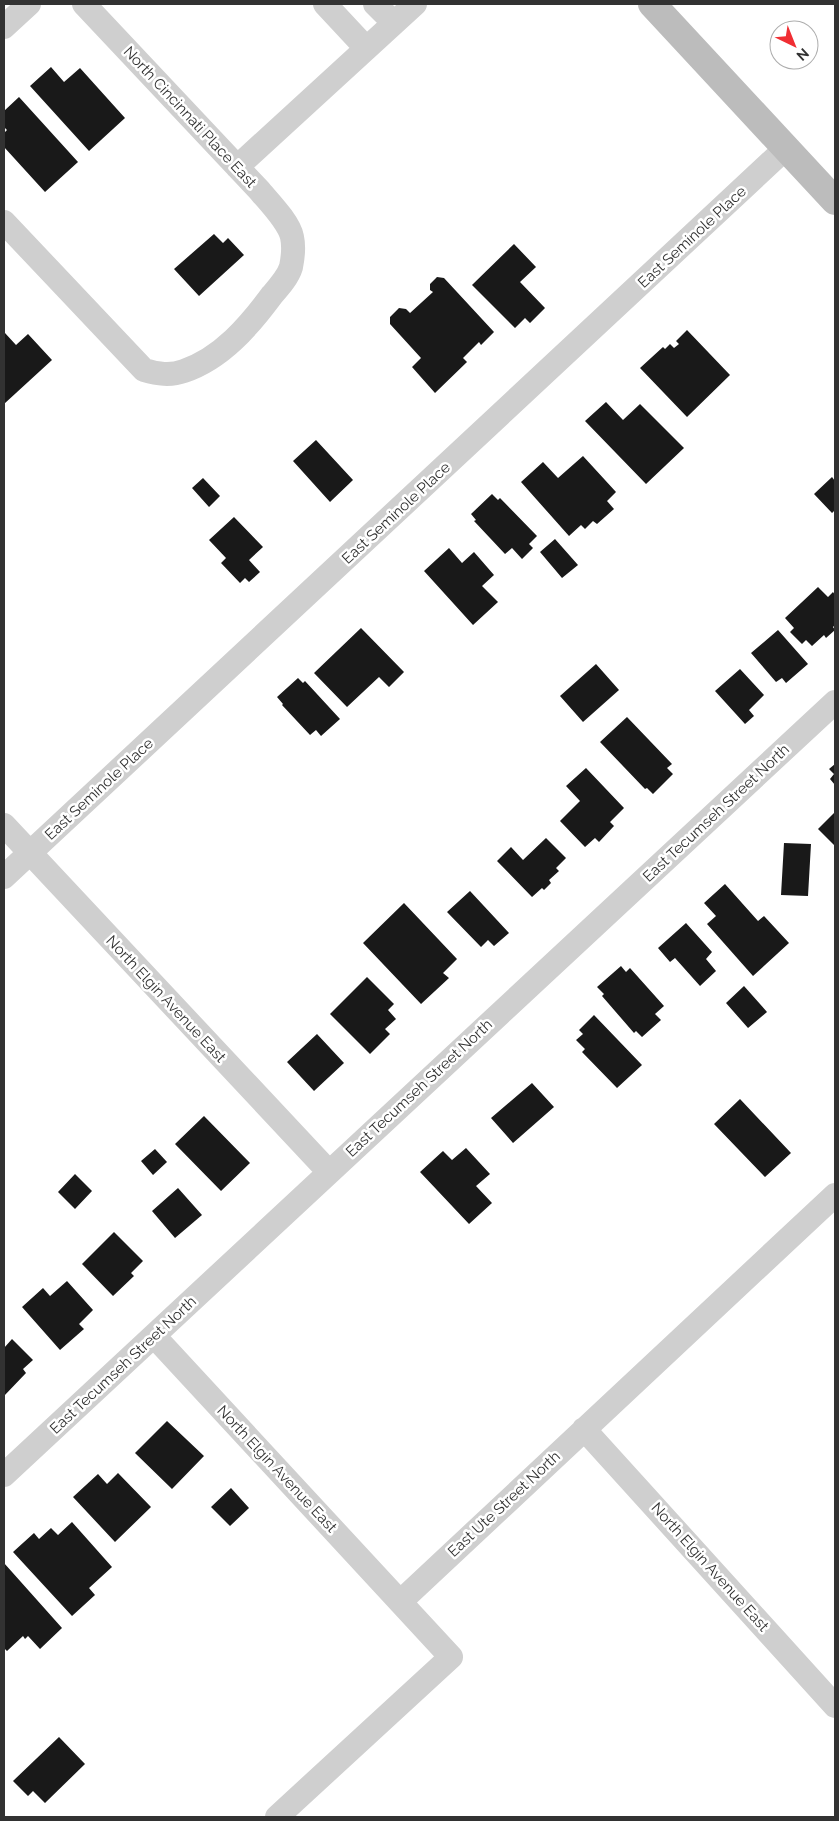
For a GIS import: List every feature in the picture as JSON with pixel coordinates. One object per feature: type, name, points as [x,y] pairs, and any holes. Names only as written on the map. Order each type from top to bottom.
[{"type":"main road","points":[[652,4],[835,201]]},
{"type":"street","points":[[4,27],[29,4]]},
{"type":"street","name":"North Cincinnati Place East","points":[[4,222],[144,370],[163,375],[183,372],[219,353],[245,329],[281,284],[290,268],[293,251],[292,234],[280,216],[237,167],[84,4]]},
{"type":"street","points":[[325,4],[366,48]]},
{"type":"street","points":[[375,4],[394,23]]},
{"type":"street","points":[[237,167],[415,4]]},
{"type":"street","name":"East Seminole Place","points":[[4,877],[786,148]]},
{"type":"street","name":"East Tecumseh Street North","points":[[4,1475],[835,702]]},
{"type":"street","name":"North Elgin Avenue East","points":[[4,825],[329,1172]]},
{"type":"street","name":"East Ute Street North","points":[[400,1602],[835,1195]]},
{"type":"street","name":"North Elgin Avenue East","points":[[154,1336],[400,1602]]},
{"type":"street","name":"North Elgin Avenue East","points":[[584,1429],[835,1706]]},
{"type":"street","points":[[277,1817],[451,1657],[400,1602]]},
{"type":"building","points":[[51,67],[64,82],[80,68],[125,118],[89,151],[30,86]]},
{"type":"building","points":[[19,97],[78,162],[45,192],[4,147],[4,133],[7,130],[4,127],[4,111]]},
{"type":"building","points":[[214,234],[223,243],[228,238],[244,255],[199,296],[174,269]]},
{"type":"building","points":[[514,244],[536,267],[520,282],[545,308],[530,323],[525,318],[515,328],[472,285]]},
{"type":"building","points":[[437,277],[444,278],[494,332],[481,345],[479,342],[463,358],[467,362],[435,393],[412,367],[421,358],[390,324],[390,317],[399,308],[406,309],[410,313],[433,292],[430,290],[430,284]]},
{"type":"building","points":[[687,330],[730,375],[687,417],[640,368],[663,347],[665,349],[670,344],[674,348],[679,344],[676,341]]},
{"type":"building","points":[[4,334],[16,345],[28,334],[52,360],[4,404]]},
{"type":"building","points":[[606,402],[623,420],[640,404],[684,448],[646,484],[585,421]]},
{"type":"building","points":[[316,440],[353,480],[330,502],[293,461]]},
{"type":"building","points":[[583,456],[616,492],[607,501],[614,509],[597,524],[593,521],[585,529],[581,525],[569,536],[521,482],[543,462],[558,478]]},
{"type":"building","points":[[832,477],[835,481],[835,510],[832,513],[814,494]]},
{"type":"building","points":[[203,478],[220,496],[209,507],[192,488]]},
{"type":"building","points":[[492,494],[498,500],[500,498],[537,536],[529,544],[533,548],[522,559],[512,548],[505,554],[474,521],[476,520],[471,514]]},
{"type":"building","points":[[234,517],[263,547],[249,560],[260,572],[249,582],[245,578],[240,583],[221,563],[226,558],[209,540]]},
{"type":"building","points":[[555,539],[578,565],[562,578],[540,552]]},
{"type":"building","points":[[449,548],[462,563],[474,552],[494,575],[482,586],[498,602],[473,625],[424,571]]},
{"type":"building","points":[[818,587],[828,597],[833,592],[835,595],[835,625],[833,627],[835,630],[826,638],[824,635],[812,646],[806,640],[802,644],[790,632],[794,628],[785,618]]},
{"type":"building","points":[[361,628],[404,672],[389,687],[379,677],[347,707],[314,673]]},
{"type":"building","points":[[778,630],[808,664],[786,683],[782,678],[776,682],[751,653]]},
{"type":"building","points":[[596,664],[619,690],[583,722],[560,696]]},
{"type":"building","points":[[740,669],[764,695],[749,710],[754,716],[745,724],[715,691]]},
{"type":"building","points":[[298,678],[303,683],[305,681],[340,719],[321,736],[316,730],[310,735],[277,697]]},
{"type":"building","points":[[627,717],[672,764],[667,768],[673,774],[653,794],[647,788],[645,789],[600,742]]},
{"type":"building","points":[[835,764],[835,785],[830,779],[834,774],[829,769]]},
{"type":"building","points":[[586,768],[624,808],[610,822],[614,826],[599,842],[595,838],[585,847],[560,821],[580,801],[566,786]]},
{"type":"building","points":[[835,812],[835,846],[818,829]]},
{"type":"building","points":[[546,838],[566,858],[556,868],[559,871],[549,880],[551,883],[532,897],[497,861],[511,847],[523,860]]},
{"type":"building","points":[[784,843],[811,844],[808,896],[781,895]]},
{"type":"building","points":[[725,884],[758,921],[764,916],[789,943],[753,976],[707,924],[716,916],[704,903]]},
{"type":"building","points":[[470,891],[509,933],[494,946],[488,940],[481,947],[447,912]]},
{"type":"building","points":[[404,903],[457,959],[443,973],[449,978],[421,1004],[363,943]]},
{"type":"building","points":[[686,923],[712,952],[706,959],[716,971],[700,986],[675,958],[670,962],[658,948]]},
{"type":"building","points":[[621,966],[626,972],[630,968],[664,1006],[655,1014],[661,1020],[642,1037],[636,1031],[634,1033],[602,996],[604,994],[597,987]]},
{"type":"building","points":[[367,977],[394,1004],[388,1010],[396,1019],[385,1029],[390,1034],[370,1054],[330,1014]]},
{"type":"building","points":[[744,986],[767,1012],[748,1028],[726,1003]]},
{"type":"building","points":[[594,1015],[642,1065],[617,1088],[582,1052],[585,1049],[576,1040],[583,1034],[579,1030]]},
{"type":"building","points":[[317,1034],[344,1063],[314,1091],[287,1062]]},
{"type":"building","points":[[532,1083],[554,1107],[513,1143],[491,1118]]},
{"type":"building","points":[[740,1099],[791,1153],[765,1177],[714,1124]]},
{"type":"building","points":[[204,1116],[250,1163],[221,1191],[175,1144]]},
{"type":"building","points":[[466,1148],[490,1174],[476,1186],[492,1203],[469,1224],[420,1172],[443,1151],[452,1160]]},
{"type":"building","points":[[155,1149],[167,1162],[153,1175],[141,1161]]},
{"type":"building","points":[[75,1174],[92,1191],[75,1209],[58,1192]]},
{"type":"building","points":[[178,1188],[202,1215],[175,1238],[152,1211]]},
{"type":"building","points":[[114,1232],[143,1261],[131,1273],[134,1276],[113,1296],[82,1264]]},
{"type":"building","points":[[67,1281],[93,1310],[79,1324],[84,1329],[60,1350],[22,1307],[43,1288],[50,1296]]},
{"type":"building","points":[[12,1339],[33,1360],[23,1369],[26,1373],[4,1396],[4,1348]]},
{"type":"building","points":[[167,1421],[204,1456],[172,1489],[135,1453]]},
{"type":"building","points":[[118,1473],[151,1507],[115,1542],[73,1497],[98,1474],[107,1484]]},
{"type":"building","points":[[231,1488],[249,1508],[230,1526],[211,1507]]},
{"type":"building","points":[[72,1522],[112,1567],[89,1588],[95,1595],[72,1616],[13,1552],[34,1533],[39,1539],[51,1528],[58,1535]]},
{"type":"building","points":[[4,1563],[62,1628],[40,1649],[28,1636],[25,1639],[23,1636],[7,1651],[4,1648]]},
{"type":"building","points":[[59,1737],[85,1764],[45,1803],[33,1791],[28,1796],[13,1781]]}]
